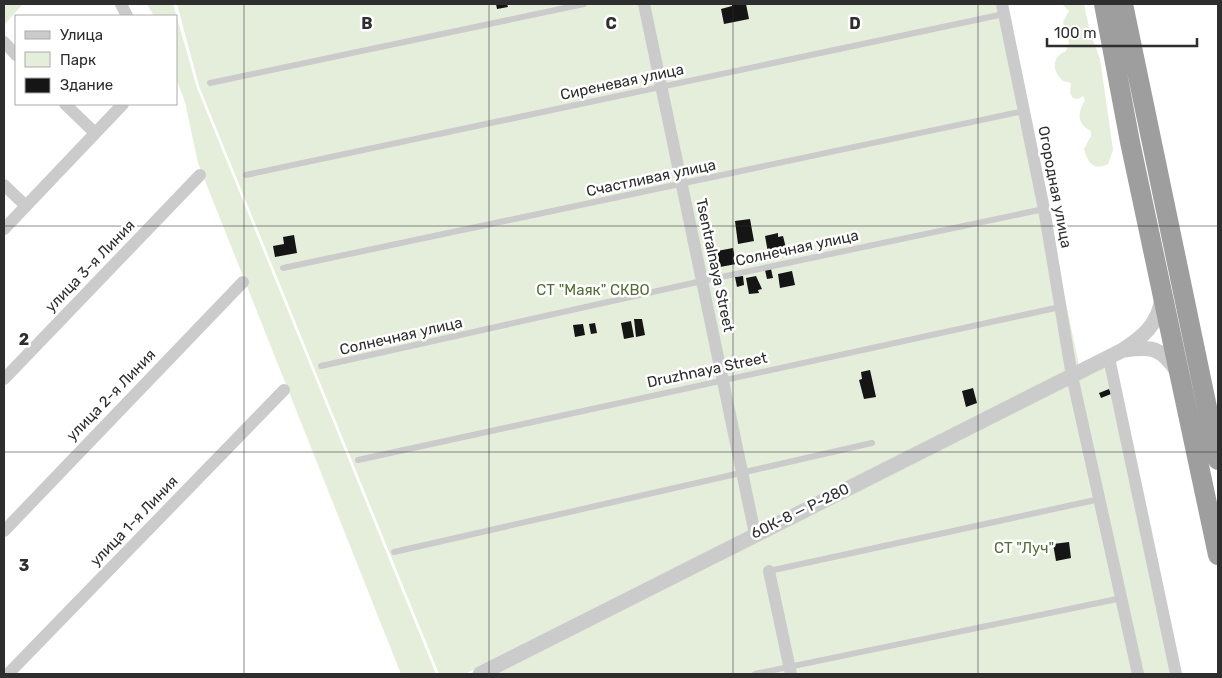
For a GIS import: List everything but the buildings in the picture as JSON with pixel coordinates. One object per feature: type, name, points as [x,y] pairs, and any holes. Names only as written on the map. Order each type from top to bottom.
[{"type":"highway","points":[[1104,4],[1130,142],[1218,555]]},
{"type":"highway","points":[[1123,4],[1218,460]]},
{"type":"highway","points":[[1130,142],[1136,137],[1145,136],[1151,139]]},
{"type":"highway","points":[[1185,305],[1202,320],[1218,396]]},
{"type":"street","name":"Tsentralnaya Street","points":[[644,4],[755,534]]},
{"type":"street","name":"Огородная улица","points":[[1002,9],[1044,209],[1062,307],[1072,376],[1138,674]]},
{"type":"street","points":[[4,42],[15,54]]},
{"type":"street","points":[[66,105],[95,134]]},
{"type":"street","points":[[4,229],[122,105]]},
{"type":"street","name":"улица 3-я Линия","points":[[4,379],[200,175]]},
{"type":"street","points":[[4,185],[26,206]]},
{"type":"street","name":"улица 2-я Линия","points":[[4,530],[243,282]]},
{"type":"street","name":"60К-8 — Р-280","points":[[480,674],[1115,354],[1139,339],[1154,324],[1160,312],[1162,290]]},
{"type":"street","name":"60К-8 — Р-280","points":[[1115,354],[1149,348],[1160,351],[1168,358],[1181,377]]},
{"type":"street","points":[[1115,354],[1176,674]]},
{"type":"street","name":"улица 1-я Линия","points":[[8,674],[284,390]]},
{"type":"street","points":[[769,571],[790,671]]},
{"type":"lane","points":[[210,83],[584,4]]},
{"type":"lane","name":"Сиреневая улица","points":[[246,176],[661,87],[1002,9]]},
{"type":"lane","name":"Счастливая улица","points":[[283,268],[1024,111]]},
{"type":"lane","name":"Солнечная улица","points":[[321,366],[702,281],[1044,209]]},
{"type":"lane","name":"Druzhnaya Street","points":[[358,460],[1062,307]]},
{"type":"lane","points":[[394,552],[872,443]]},
{"type":"lane","points":[[769,571],[1100,499]]},
{"type":"lane","points":[[755,674],[790,671],[1122,598]]},
{"type":"green space","points":[[4,4],[23,4],[4,25]]},
{"type":"green space","points":[[147,4],[173,4],[176,15],[153,15]]},
{"type":"green space","name":"СТ \"Маяк\" СКВО","points":[[177,4],[1004,4],[1079,366],[465,674],[439,674],[199,86]]},
{"type":"green space","points":[[1062,4],[1084,4],[1090,32],[1100,59],[1113,150],[1108,164],[1103,166],[1098,167],[1089,162],[1084,149],[1091,136],[1091,131],[1083,125],[1080,118],[1085,100],[1083,96],[1078,99],[1073,98],[1070,93],[1071,83],[1063,81],[1055,69],[1056,60],[1066,51],[1069,43],[1063,22],[1069,11]]},
{"type":"green space","points":[[178,22],[197,88],[436,674],[401,674],[198,163],[185,102],[178,83]]},
{"type":"green space","name":"СТ \"Луч\"","points":[[1114,361],[1180,674],[496,674]]}]
